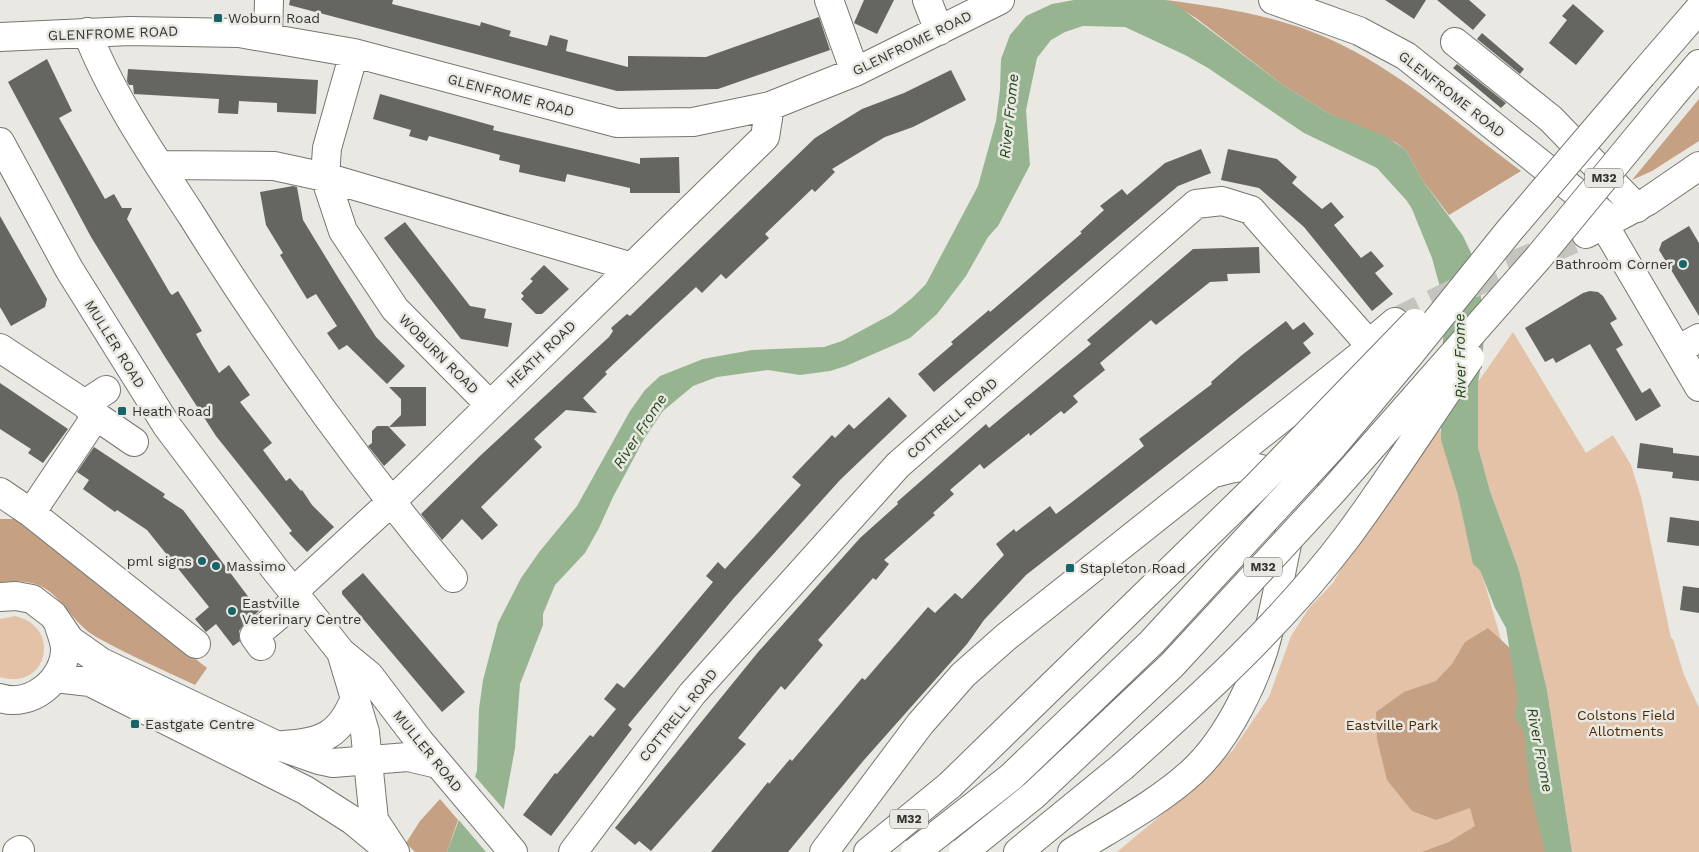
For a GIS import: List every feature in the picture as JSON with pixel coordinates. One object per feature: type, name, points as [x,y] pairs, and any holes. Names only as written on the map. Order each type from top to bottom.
[{"type":"main road","points":[[268,36],[269,0]]},
{"type":"main road","points":[[829,0],[855,72]]},
{"type":"main road","points":[[926,0],[939,31]]},
{"type":"main road","name":"GLENFROME ROAD","points":[[0,37],[87,32],[209,31],[268,36],[354,53],[616,123],[693,122],[770,106],[855,72],[1000,0]]},
{"type":"main road","name":"GLENFROME ROAD","points":[[1274,0],[1359,31],[1406,56],[1601,227]]},
{"type":"main road","name":"M32","points":[[915,852],[1011,777],[1152,642],[1332,446],[1410,354],[1508,231],[1699,9]]},
{"type":"main road","points":[[87,32],[98,60],[159,165],[297,377],[390,503],[453,578]]},
{"type":"main road","points":[[1455,42],[1551,119],[1636,208]]},
{"type":"main road","name":"WOBURN ROAD","points":[[354,53],[327,148],[325,177],[343,231],[395,309],[489,404]]},
{"type":"main road","name":"M32","points":[[963,852],[1034,795],[1172,665],[1332,492],[1538,258],[1699,64]]},
{"type":"main road","name":"HEATH ROAD","points":[[261,646],[254,636],[489,404],[765,137],[770,106]]},
{"type":"main road","name":"MULLER ROAD","points":[[0,142],[69,269],[133,374],[201,473],[341,652],[369,674],[438,764],[510,848]]},
{"type":"main road","points":[[159,165],[274,166],[325,177],[632,266]]},
{"type":"main road","points":[[1699,166],[1636,208],[1601,227],[1689,344],[1699,387]]},
{"type":"main road","name":"COTTRELL ROAD","points":[[586,847],[692,694],[898,465],[1196,204],[1222,201],[1251,210],[1365,349]]},
{"type":"main road","name":"M32","points":[[868,852],[950,785],[1257,486],[1400,338],[1508,231]]},
{"type":"main road","name":"M32","points":[[1018,852],[1122,767],[1211,688],[1286,610],[1347,537],[1538,258]]},
{"type":"main road","points":[[824,852],[920,724],[963,675],[1006,637],[1365,349],[1396,322]]},
{"type":"main road","points":[[0,348],[96,403],[134,442]]},
{"type":"main road","points":[[1072,852],[1151,802],[1192,771],[1220,738],[1243,700],[1261,658],[1269,632],[1297,498],[1324,428],[1365,349]]},
{"type":"main road","points":[[30,513],[96,403]]},
{"type":"main road","points":[[1209,475],[1239,466],[1253,466],[1265,470],[1283,483],[1297,498]]},
{"type":"main road","points":[[0,492],[30,513],[196,644]]},
{"type":"main road","points":[[0,597],[16,596],[32,599],[53,615],[70,640],[101,662],[276,745],[318,760],[342,764],[408,758],[438,764]]},
{"type":"main road","points":[[0,698],[32,696],[43,690],[55,678],[61,668],[65,647],[59,626]]},
{"type":"main road","name":"MULLER ROAD","points":[[341,652],[365,732],[374,820],[395,852]]},
{"type":"main road","points":[[55,678],[90,682],[305,790],[352,820],[392,852]]},
{"type":"main road","points":[[276,745],[313,743],[333,732],[350,709],[355,698]]},
{"type":"green space","points":[[1166,0],[1211,6],[1255,15],[1299,27],[1342,45],[1389,72],[1412,88],[1521,171],[1449,215],[1423,181],[1406,150],[1395,142],[1328,113],[1283,85],[1196,18]]},
{"type":"green space","points":[[1699,99],[1699,141],[1652,171],[1632,180]]},
{"type":"green space","name":"Colstons Field Allotments","points":[[1513,332],[1586,453],[1613,435],[1631,465],[1641,497],[1671,638],[1673,639],[1684,675],[1699,708],[1699,852],[1572,852],[1547,690],[1519,570],[1490,491],[1478,447],[1478,382]]},
{"type":"green space","name":"Eastville Park","points":[[1438,424],[1508,663],[1546,852],[1117,852],[1189,792],[1232,751],[1269,697],[1291,636],[1309,608],[1333,583],[1383,496]]},
{"type":"green space","points":[[0,519],[17,519],[207,668],[195,685],[98,638],[85,629],[47,590],[35,584],[20,581],[0,583]]},
{"type":"green space","points":[[15,616],[30,622],[40,632],[44,644],[43,656],[38,667],[29,675],[16,679],[0,677],[0,619]]},
{"type":"green space","points":[[1488,628],[1511,649],[1557,852],[1422,852],[1449,842],[1475,826],[1470,808],[1436,820],[1412,811],[1387,780],[1377,739],[1376,712],[1404,692],[1436,681],[1452,664],[1465,642]]},
{"type":"green space","points":[[440,799],[458,820],[447,852],[415,852],[406,843],[420,821]]},
{"type":"water","name":"River Frome","points":[[1074,0],[1166,0],[1178,6],[1283,85],[1328,113],[1385,136],[1406,150],[1423,181],[1463,236],[1473,257],[1479,278],[1484,330],[1478,383],[1478,447],[1490,491],[1519,570],[1547,690],[1572,852],[1545,852],[1530,789],[1523,730],[1515,718],[1518,700],[1506,628],[1495,608],[1480,570],[1473,564],[1458,495],[1441,440],[1440,378],[1444,328],[1440,287],[1432,258],[1412,209],[1377,168],[1304,133],[1208,68],[1185,55],[1125,27],[1083,26],[1065,32],[1051,40],[1037,58],[1026,110],[1030,165],[998,226],[988,237],[966,276],[937,314],[910,338],[846,366],[830,371],[800,375],[768,370],[717,377],[693,386],[663,411],[644,439],[585,553],[555,585],[543,614],[543,625],[520,684],[515,748],[501,824],[491,852],[447,852],[477,771],[479,709],[483,680],[498,623],[521,578],[540,551],[577,506],[630,411],[645,390],[660,376],[703,359],[752,350],[824,347],[842,341],[892,314],[911,299],[926,284],[978,186],[996,121],[1001,59],[1010,35],[1026,16],[1052,4]]},
{"type":"pier","points":[[473,774],[506,812],[494,852],[486,852],[457,818]]},
{"type":"building","points":[[290,0],[393,0],[392,4],[480,26],[481,22],[511,31],[509,36],[547,46],[550,35],[568,40],[566,51],[628,67],[628,56],[706,57],[819,17],[830,50],[718,89],[617,91],[289,5]]},
{"type":"building","points":[[864,0],[894,0],[877,34],[854,23]]},
{"type":"building","points":[[1385,0],[1426,0],[1414,19]]},
{"type":"building","points":[[1437,0],[1469,0],[1486,15],[1473,30]]},
{"type":"building","points":[[1573,4],[1604,31],[1576,65],[1549,43],[1567,20],[1562,16]]},
{"type":"building","points":[[1482,33],[1524,69],[1520,74],[1477,39]]},
{"type":"building","points":[[47,59],[72,111],[59,118],[105,199],[114,194],[122,208],[132,208],[127,219],[170,293],[172,295],[178,291],[202,331],[196,334],[219,373],[229,365],[250,395],[240,402],[272,443],[263,450],[286,481],[290,478],[302,490],[312,505],[334,527],[307,552],[289,533],[292,531],[216,436],[165,357],[91,237],[8,82]]},
{"type":"building","points":[[1457,64],[1506,103],[1501,108],[1453,68]]},
{"type":"building","points":[[128,69],[318,80],[316,114],[277,112],[277,103],[239,101],[238,114],[218,113],[219,99],[134,94],[133,85],[129,85],[127,81]]},
{"type":"building","points":[[951,70],[966,100],[913,127],[885,137],[832,169],[835,172],[815,192],[812,189],[765,234],[769,238],[726,279],[721,274],[702,293],[696,287],[605,372],[607,374],[583,398],[597,413],[566,410],[534,439],[542,447],[481,507],[498,525],[482,540],[462,519],[442,540],[421,514],[481,455],[609,337],[613,331],[611,328],[627,314],[630,316],[815,138],[862,109],[904,93]]},
{"type":"building","points":[[380,94],[494,126],[493,130],[640,164],[640,158],[679,157],[680,193],[630,193],[630,188],[567,174],[565,182],[519,172],[520,165],[499,160],[500,155],[429,136],[427,141],[409,136],[411,130],[373,119]]},
{"type":"building","points":[[1201,149],[1211,173],[1178,186],[934,392],[918,374],[953,344],[951,342],[989,310],[990,312],[1082,233],[1080,232],[1104,210],[1100,206],[1122,189],[1127,195],[1165,163]]},
{"type":"building","points":[[1228,149],[1277,159],[1297,177],[1292,183],[1322,209],[1331,202],[1344,217],[1334,225],[1361,258],[1371,251],[1384,266],[1375,273],[1393,294],[1372,311],[1304,227],[1259,188],[1221,180]]},
{"type":"building","points":[[293,186],[297,187],[303,220],[339,279],[376,337],[405,366],[387,384],[347,345],[339,350],[327,333],[337,326],[316,294],[307,299],[280,255],[283,253],[266,225],[260,192]]},
{"type":"building","points":[[0,216],[47,299],[45,307],[11,326],[0,307]]},
{"type":"building","points":[[405,222],[470,306],[486,309],[484,318],[512,323],[508,347],[461,339],[384,238]]},
{"type":"building","name":"Bathroom Corner","points":[[1689,226],[1699,243],[1699,316],[1659,250],[1662,242]]},
{"type":"building","points":[[1259,247],[1260,273],[1227,274],[1228,281],[1210,282],[1156,325],[1151,320],[1100,363],[1105,370],[1073,396],[1078,402],[1064,414],[1061,411],[1030,436],[1029,433],[984,469],[980,464],[950,490],[954,494],[933,513],[935,515],[884,560],[889,564],[876,580],[873,578],[818,640],[823,645],[785,690],[781,686],[738,738],[746,744],[651,851],[639,841],[635,845],[615,828],[759,651],[860,538],[898,504],[897,502],[986,424],[989,428],[1091,344],[1087,340],[1193,249]]},
{"type":"building","points":[[544,265],[569,289],[542,314],[536,314],[521,299],[524,296],[521,293],[533,281],[530,279]]},
{"type":"building","points":[[1590,291],[1598,292],[1603,296],[1617,319],[1610,323],[1623,345],[1616,349],[1642,393],[1650,388],[1661,406],[1636,421],[1590,344],[1556,363],[1553,358],[1545,362],[1525,328],[1583,293]]},
{"type":"building","points":[[1286,321],[1293,330],[1304,322],[1314,334],[1303,343],[1311,353],[1026,575],[984,620],[967,644],[864,760],[788,852],[711,852],[768,782],[769,784],[790,759],[792,761],[862,678],[865,680],[928,607],[935,613],[955,593],[962,599],[1004,555],[996,544],[1014,529],[1016,532],[1050,506],[1056,514],[1072,502],[1144,446],[1139,439],[1212,384],[1211,382],[1242,355]]},
{"type":"building","points":[[0,383],[68,429],[43,463],[28,453],[31,449],[0,429]]},
{"type":"building","points":[[389,387],[426,387],[426,426],[389,427],[401,415],[401,399]]},
{"type":"building","points":[[889,397],[907,416],[840,480],[733,599],[628,725],[632,729],[551,836],[523,815],[555,773],[557,774],[590,735],[593,737],[616,709],[604,699],[617,683],[624,688],[713,582],[706,576],[718,562],[725,569],[801,485],[792,477],[832,435],[835,438],[849,424],[854,429]]},
{"type":"building","points":[[377,426],[388,426],[406,445],[384,466],[368,446],[372,443],[372,431]]},
{"type":"building","points":[[1640,443],[1673,448],[1673,453],[1699,456],[1699,481],[1672,478],[1673,472],[1637,468]]},
{"type":"building","points":[[94,447],[165,494],[163,497],[183,510],[259,611],[239,631],[240,641],[233,646],[216,624],[206,632],[195,619],[209,607],[147,530],[117,510],[115,512],[83,489],[89,480],[77,472]]},
{"type":"building","points":[[1670,517],[1699,521],[1699,546],[1667,542]]},
{"type":"building","points":[[363,573],[465,692],[442,712],[342,594],[342,591]]},
{"type":"building","points":[[1683,586],[1699,588],[1699,613],[1680,610]]},
{"type":"tunnel","points":[[1395,322],[1495,273],[1586,234]]},
{"type":"place","name":"Woburn Road","points":[[218,18]]},
{"type":"place","name":"Bathroom Corner","points":[[1683,264]]},
{"type":"place","name":"Heath Road","points":[[122,411]]},
{"type":"place","name":"pml signs","points":[[202,561]]},
{"type":"place","name":"Massimo","points":[[216,566]]},
{"type":"place","name":"Stapleton Road","points":[[1070,568]]},
{"type":"place","name":"Eastville Veterinary Centre","points":[[232,611]]},
{"type":"place","name":"Eastgate Centre","points":[[135,724]]}]
